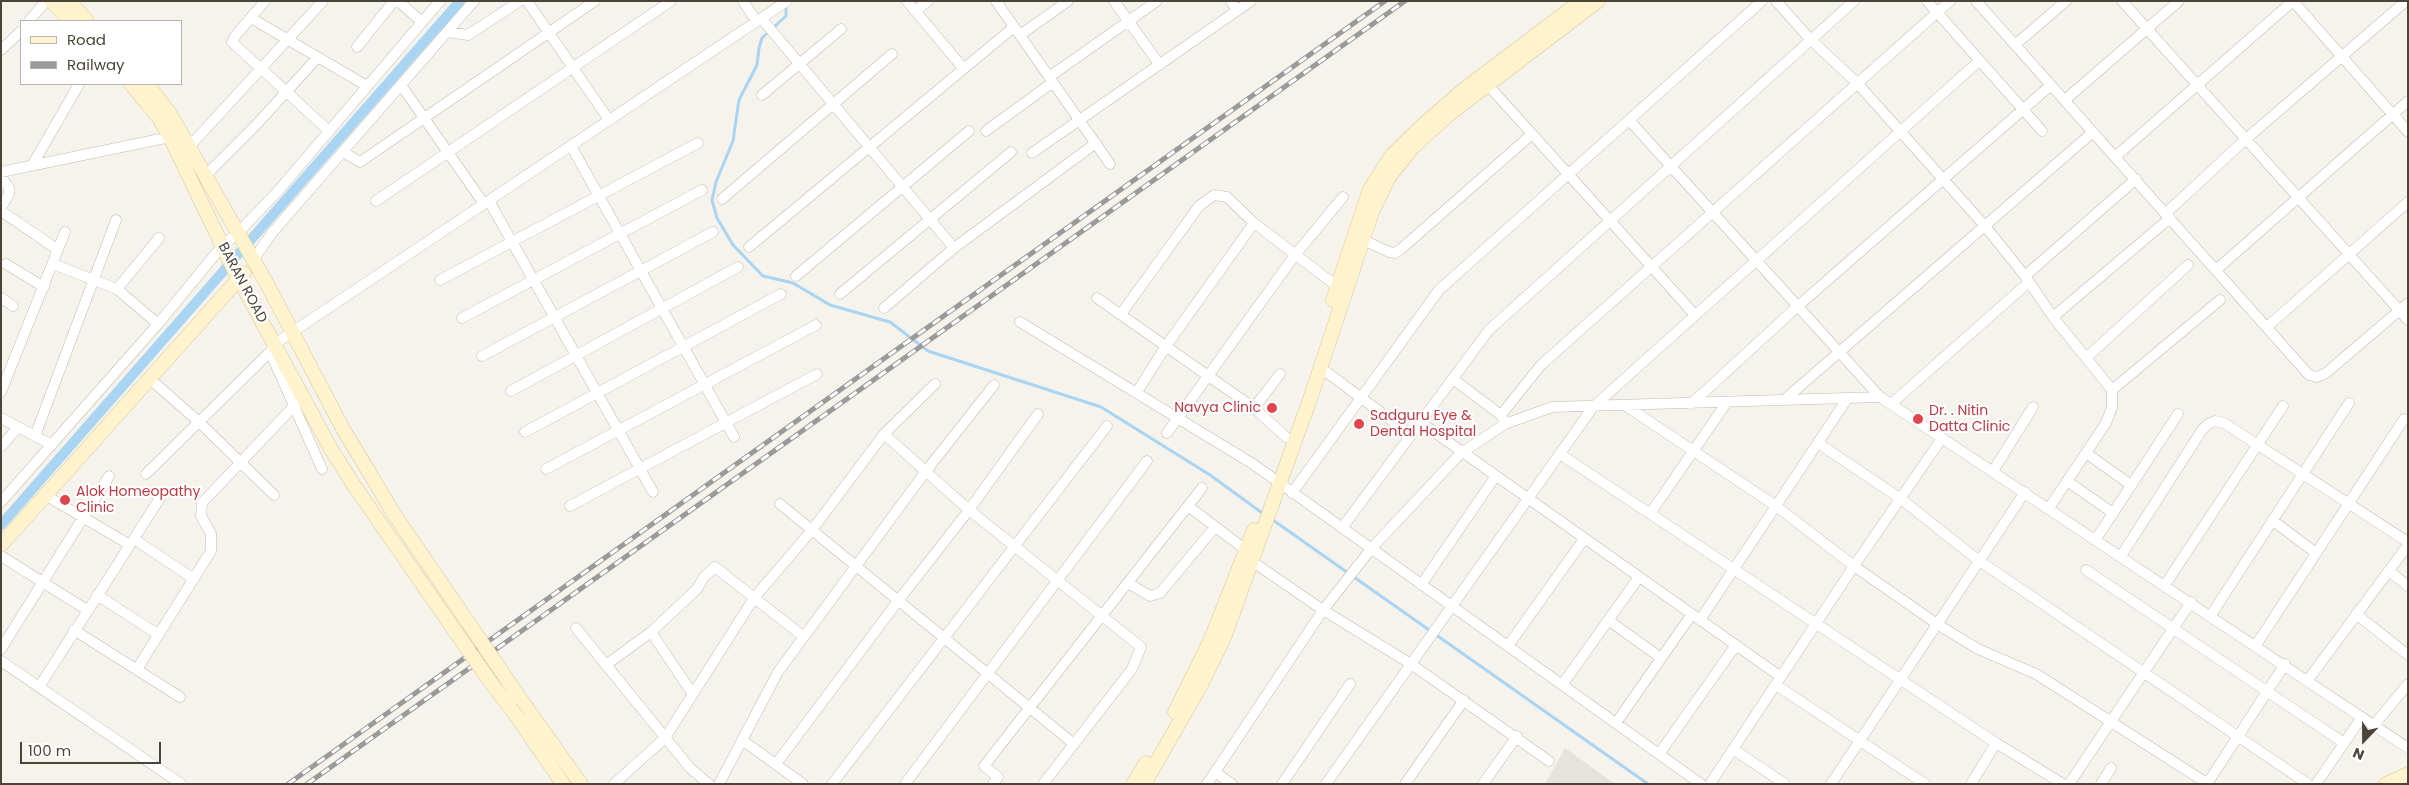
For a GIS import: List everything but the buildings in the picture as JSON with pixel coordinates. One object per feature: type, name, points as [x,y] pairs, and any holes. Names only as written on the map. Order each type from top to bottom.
[{"type":"street","points":[[30,20],[46,1]]},
{"type":"street","points":[[51,1],[70,20]]},
{"type":"street","points":[[68,1],[87,20]]},
{"type":"street","points":[[265,1],[232,42],[329,131]]},
{"type":"street","points":[[189,147],[323,1]]},
{"type":"street","points":[[357,46],[394,1]]},
{"type":"street","points":[[398,1],[422,22]]},
{"type":"street","points":[[1,502],[239,235],[440,1]]},
{"type":"street","points":[[1,545],[150,378],[272,233],[474,1]]},
{"type":"street","points":[[448,32],[468,35],[520,1]]},
{"type":"street","points":[[527,1],[610,120]]},
{"type":"street","points":[[343,152],[360,162],[595,1]]},
{"type":"street","points":[[376,201],[671,1]]},
{"type":"street","points":[[743,1],[777,37],[954,248]]},
{"type":"street","points":[[908,1],[964,68]]},
{"type":"street","points":[[915,10],[928,1]]},
{"type":"street","points":[[996,1],[1110,164]]},
{"type":"street","points":[[749,247],[964,68],[1017,31],[1068,1]]},
{"type":"street","points":[[1114,1],[1160,65]]},
{"type":"street","points":[[986,131],[1051,79],[1157,1]]},
{"type":"street","points":[[1231,1],[1237,11]]},
{"type":"street","points":[[1032,153],[1251,1]]},
{"type":"street","points":[[1276,480],[1286,437],[1370,189],[1392,156],[1421,127],[1462,91],[1581,1]]},
{"type":"street","points":[[1144,784],[1217,655],[1276,480],[1321,368],[1380,192],[1401,161],[1427,134],[1487,84],[1598,1]]},
{"type":"street","points":[[1292,492],[1439,290],[1762,1]]},
{"type":"street","points":[[1776,1],[1810,39],[1857,84],[1985,226],[2027,279],[2053,317],[2112,390],[2114,399],[2110,416],[2049,508]]},
{"type":"street","points":[[1342,528],[1489,330],[1854,1]]},
{"type":"street","points":[[1927,1],[2042,132]]},
{"type":"street","points":[[1207,784],[1323,610],[1371,549],[1461,453],[1503,419],[1541,365],[1950,1]]},
{"type":"street","points":[[1976,1],[2268,326],[2300,368],[2309,375],[2317,377],[2326,374],[2408,304]]},
{"type":"street","points":[[2015,44],[2066,1]]},
{"type":"street","points":[[2122,1],[2299,196],[2398,312],[2408,320]]},
{"type":"street","points":[[2065,100],[2179,1]]},
{"type":"street","points":[[2115,157],[2293,1],[2408,132]]},
{"type":"street","points":[[2053,317],[2168,216],[2246,139],[2406,1]]},
{"type":"street","points":[[146,474],[273,348],[292,333],[486,202],[762,22],[784,3]]},
{"type":"street","points":[[250,18],[366,86]]},
{"type":"street","points":[[762,95],[841,29]]},
{"type":"street","points":[[1,50],[20,32]]},
{"type":"street","points":[[722,200],[892,54]]},
{"type":"street","points":[[205,176],[286,93],[317,58]]},
{"type":"street","points":[[1326,784],[1592,407],[1980,61]]},
{"type":"street","points":[[1487,84],[1695,316]]},
{"type":"street","points":[[34,164],[78,85]]},
{"type":"street","name":"BARAN ROAD","points":[[132,85],[160,118],[224,250],[263,324],[273,348],[331,449],[353,484],[563,784]]},
{"type":"street","name":"BARAN ROAD","points":[[148,85],[170,114],[252,257],[343,429],[369,472],[410,538],[580,784]]},
{"type":"street","points":[[401,85],[448,153],[486,202],[512,242],[653,492]]},
{"type":"street","points":[[1692,404],[1798,306],[2051,85]]},
{"type":"street","points":[[2216,270],[2408,101]]},
{"type":"street","points":[[1630,120],[1880,397],[2285,664],[2408,748]]},
{"type":"street","points":[[796,276],[968,131]]},
{"type":"street","points":[[1784,400],[2093,132]]},
{"type":"street","points":[[1364,240],[1389,252],[1395,253],[1401,250],[1531,135]]},
{"type":"street","points":[[1,172],[170,137]]},
{"type":"street","points":[[440,280],[698,143]]},
{"type":"street","points":[[884,308],[954,248],[1096,143]]},
{"type":"street","points":[[572,146],[734,437]]},
{"type":"street","points":[[840,294],[929,218],[1011,152]]},
{"type":"street","points":[[1,177],[8,188],[9,194],[1,209],[58,250]]},
{"type":"street","points":[[1891,404],[2136,180]]},
{"type":"street","points":[[462,318],[702,190]]},
{"type":"street","points":[[1121,314],[1199,206],[1214,195],[1227,197],[1254,223],[1338,286]]},
{"type":"street","points":[[1167,433],[1295,255],[1343,197]]},
{"type":"street","points":[[2268,326],[2348,252],[2408,202]]},
{"type":"street","points":[[35,436],[116,220]]},
{"type":"street","points":[[1137,392],[1166,346],[1254,223]]},
{"type":"street","points":[[1,392],[65,232]]},
{"type":"street","points":[[482,356],[713,232]]},
{"type":"street","points":[[117,290],[160,238]]},
{"type":"street","points":[[6,264],[44,287]]},
{"type":"street","points":[[53,264],[117,290],[158,324]]},
{"type":"street","points":[[2086,358],[2188,265]]},
{"type":"street","points":[[512,391],[738,267]]},
{"type":"street","points":[[525,432],[781,294]]},
{"type":"street","points":[[1,298],[14,306]]},
{"type":"street","points":[[1097,298],[1254,408],[1286,437]]},
{"type":"street","points":[[2112,390],[2220,300]]},
{"type":"street","points":[[1020,322],[1179,417],[1276,480],[1701,784]]},
{"type":"street","points":[[546,469],[816,325]]},
{"type":"street","points":[[273,348],[322,469]]},
{"type":"street","points":[[1321,368],[1411,435]]},
{"type":"street","points":[[570,506],[817,374]]},
{"type":"street","points":[[1254,408],[1280,374]]},
{"type":"street","points":[[150,378],[200,422],[274,495]]},
{"type":"street","points":[[1452,378],[1503,419]]},
{"type":"street","points":[[614,784],[665,738],[754,598],[812,530],[884,434],[935,384]]},
{"type":"street","points":[[719,784],[778,672],[926,471],[994,385]]},
{"type":"street","points":[[1503,419],[1552,408],[1880,397]]},
{"type":"street","points":[[1616,723],[1662,658],[1734,569],[1847,398]]},
{"type":"street","points":[[1650,514],[1727,402]]},
{"type":"street","points":[[2211,615],[2349,403]]},
{"type":"street","points":[[137,669],[208,558],[213,542],[211,534],[201,516],[202,503],[296,406]]},
{"type":"street","points":[[1626,406],[1776,506],[1854,566],[1937,624],[1990,656],[2036,674],[2112,720],[2207,784],[2237,735],[2285,664]]},
{"type":"street","points":[[2165,585],[2283,406]]},
{"type":"street","points":[[1993,471],[2033,407]]},
{"type":"street","points":[[776,764],[969,510],[1038,414]]},
{"type":"street","points":[[2096,539],[2178,414]]},
{"type":"street","points":[[1,418],[52,445]]},
{"type":"street","points":[[2256,645],[2404,419]]},
{"type":"street","points":[[2121,556],[2208,424],[2215,420],[2224,423],[2408,544],[2308,680]]},
{"type":"street","points":[[1420,422],[1584,540],[1736,645],[1779,681],[1860,740],[1925,784]]},
{"type":"street","points":[[832,784],[1107,426]]},
{"type":"street","points":[[1,447],[18,427]]},
{"type":"street","points":[[884,434],[969,510],[1057,582],[1142,647],[1132,669],[1043,784]]},
{"type":"street","points":[[1710,784],[1854,566],[1942,438]]},
{"type":"street","points":[[1818,443],[1901,499],[1978,560],[2308,784]]},
{"type":"street","points":[[2086,452],[2131,485]]},
{"type":"street","points":[[1560,454],[1996,743],[2063,784]]},
{"type":"street","points":[[909,782],[987,673],[1147,461]]},
{"type":"street","points":[[1,649],[109,476]]},
{"type":"street","points":[[1421,585],[1495,476]]},
{"type":"street","points":[[2067,481],[2113,513]]},
{"type":"street","points":[[993,784],[998,777],[984,766],[1202,488]]},
{"type":"street","points":[[1831,784],[1978,560],[2025,492]]},
{"type":"street","points":[[46,495],[132,542],[194,579]]},
{"type":"street","points":[[39,687],[160,498]]},
{"type":"street","points":[[780,504],[1074,744]]},
{"type":"street","points":[[1188,506],[1249,556],[1323,610],[1411,664],[1517,736],[1549,761]]},
{"type":"street","points":[[2272,520],[2316,553]]},
{"type":"street","points":[[1128,583],[1150,596],[1160,593],[1215,527]]},
{"type":"street","points":[[1508,646],[1584,540]]},
{"type":"street","points":[[1,556],[87,610]]},
{"type":"street","points":[[1133,784],[1199,668],[1249,556]]},
{"type":"street","points":[[606,665],[651,632],[697,589],[704,577],[715,567],[804,637]]},
{"type":"street","points":[[2086,570],[2344,744]]},
{"type":"street","points":[[2389,570],[2408,586]]},
{"type":"street","points":[[1562,685],[1639,577]]},
{"type":"street","points":[[97,595],[159,635]]},
{"type":"street","points":[[2069,784],[2191,602]]},
{"type":"street","points":[[2356,614],[2408,655]]},
{"type":"street","points":[[1608,620],[1662,658]]},
{"type":"street","points":[[576,628],[690,768],[709,784]]},
{"type":"street","points":[[74,630],[180,697]]},
{"type":"street","points":[[651,632],[692,693]]},
{"type":"street","points":[[1659,754],[1736,645]]},
{"type":"street","points":[[1,661],[182,784]]},
{"type":"street","points":[[1282,784],[1350,684]]},
{"type":"street","points":[[2374,725],[2408,684]]},
{"type":"street","points":[[1405,784],[1464,700]]},
{"type":"street","points":[[2316,784],[2362,717]]},
{"type":"street","points":[[1483,784],[1517,736]]},
{"type":"street","points":[[742,740],[803,784]]},
{"type":"street","points":[[1971,784],[1996,743]]},
{"type":"street","points":[[1733,749],[1785,784]]},
{"type":"street","points":[[2102,784],[2111,768]]},
{"type":"street","points":[[1215,772],[1232,784]]},
{"type":"street","points":[[2386,784],[2408,774]]},
{"type":"shaded area","points":[[1565,748],[1615,784],[1545,784]]},
{"type":"waterway","points":[[1,525],[460,1]]},
{"type":"waterway","points":[[786,5],[786,16],[762,38],[757,65],[739,100],[733,141],[716,182],[712,200],[717,218],[733,245],[763,276],[793,283],[830,305],[890,322],[928,351],[1101,407],[1210,475],[1265,515]]},
{"type":"waterway","points":[[1270,518],[1648,784]]},
{"type":"railway","points":[[288,784],[1385,1]]},
{"type":"railway","points":[[307,784],[1405,1]]},
{"type":"place","name":"Navya Clinic","points":[[1272,408]]},
{"type":"place","name":"Dr. . Nitin Datta Clinic","points":[[1918,419]]},
{"type":"place","name":"Sadguru Eye & Dental Hospital","points":[[1359,424]]},
{"type":"place","name":"Alok Homeopathy Clinic","points":[[65,500]]}]
